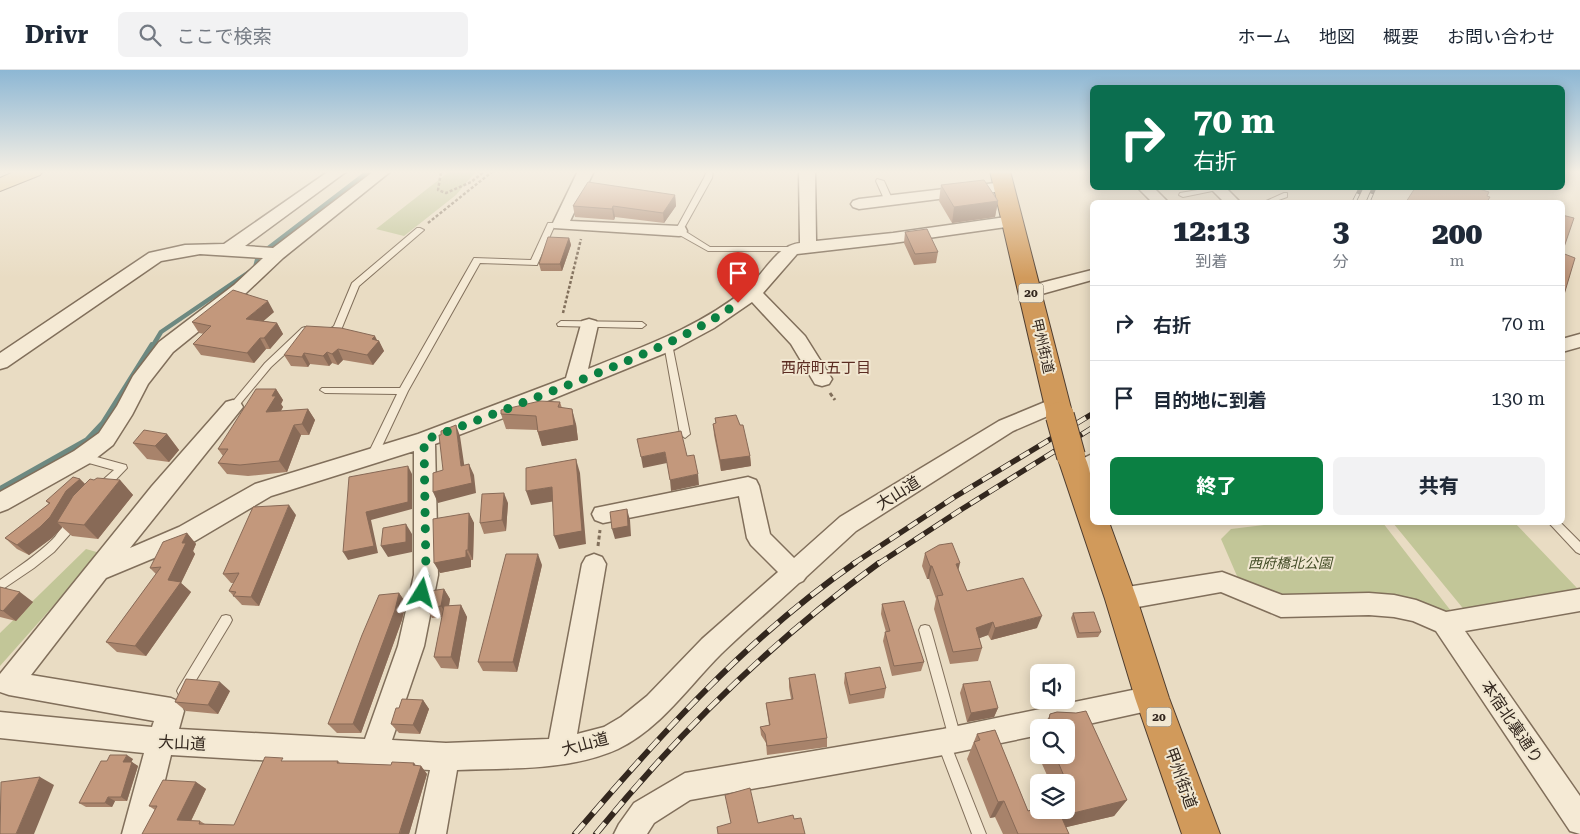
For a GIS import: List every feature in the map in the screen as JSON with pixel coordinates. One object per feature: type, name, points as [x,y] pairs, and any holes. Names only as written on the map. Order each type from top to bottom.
[{"type":"highway","name":"甲州街道","points":[[1009,207],[1058,410],[1080,463],[1090,508]]},
{"type":"highway","name":"甲州街道","points":[[1094,525],[1121,599],[1152,698],[1202,834]]},
{"type":"street","points":[[229,249],[289,207]]},
{"type":"street","points":[[0,503],[82,457],[106,439],[125,410],[140,381],[166,347],[240,289],[267,253],[333,207]]},
{"type":"street","points":[[569,207],[560,225],[679,232]]},
{"type":"street","points":[[800,249],[804,207]]},
{"type":"street","points":[[98,571],[187,534],[263,490],[424,440],[668,344],[707,324],[753,292],[800,249],[1013,221]]},
{"type":"street","points":[[0,362],[155,257],[170,252],[229,249],[267,253]]},
{"type":"street","points":[[1031,291],[1090,276]]},
{"type":"street","points":[[753,292],[798,340],[822,379]]},
{"type":"street","points":[[575,382],[590,325]]},
{"type":"street","points":[[137,834],[160,742],[171,711],[9,683],[160,492],[233,407]]},
{"type":"street","name":"大山道","points":[[0,725],[160,742],[446,757],[560,752],[609,739],[631,726],[656,705],[711,647],[795,574],[848,524],[1006,426],[1058,410]]},
{"type":"street","points":[[374,754],[411,646],[426,575],[424,440]]},
{"type":"street","points":[[602,523],[748,486],[759,538],[795,574]]},
{"type":"street","points":[[560,752],[596,556]]},
{"type":"street","points":[[1121,599],[1222,582],[1281,606],[1369,604],[1394,606],[1416,611],[1445,624],[1580,600]]},
{"type":"street","name":"本宿北裏通り","points":[[1445,624],[1580,821]]},
{"type":"street","points":[[630,834],[644,813],[685,787],[949,741],[1152,698]]},
{"type":"street","points":[[431,834],[446,757]]},
{"type":"lane","points":[[693,207],[679,232],[708,249],[800,249]]},
{"type":"lane","points":[[372,456],[403,390],[477,260],[534,263],[551,225],[560,225]]},
{"type":"lane","points":[[233,407],[268,365],[304,330],[330,333],[338,328],[355,285],[420,230]]},
{"type":"lane","points":[[560,324],[642,324]]},
{"type":"lane","points":[[668,344],[685,434]]},
{"type":"lane","points":[[325,390],[403,390]]},
{"type":"lane","points":[[82,457],[122,468],[95,493]]},
{"type":"lane","points":[[0,586],[57,542],[67,532],[77,514]]},
{"type":"lane","points":[[1555,525],[1580,549]]},
{"type":"lane","points":[[171,711],[226,620]]},
{"type":"lane","points":[[925,630],[949,741],[979,834]]},
{"type":"path","points":[[420,230],[449,207]]},
{"type":"path","points":[[560,324],[584,226]]},
{"type":"path","points":[[596,556],[602,523]]},
{"type":"green space","points":[[405,207],[441,207],[404,236],[376,229]]},
{"type":"green space","name":"西府橋北公園","points":[[1264,525],[1385,525],[1451,611],[1447,615],[1279,605],[1237,576],[1221,539],[1231,529]]},
{"type":"green space","points":[[1395,525],[1517,525],[1577,588],[1466,612]]},
{"type":"green space","points":[[86,549],[100,553],[0,666],[0,633]]},
{"type":"building","points":[[581,207],[613,207],[612,209]]},
{"type":"building","points":[[618,207],[667,207],[663,213]]},
{"type":"building","points":[[1565,216],[1574,218],[1565,244]]},
{"type":"building","points":[[927,229],[938,252],[915,254],[905,232]]},
{"type":"building","points":[[548,237],[569,238],[560,264],[539,264]]},
{"type":"building","points":[[1565,254],[1575,258],[1565,291]]},
{"type":"building","points":[[233,290],[268,301],[246,319],[277,323],[247,353],[193,344],[211,326],[192,322]]},
{"type":"building","points":[[306,326],[341,328],[375,336],[372,339],[379,341],[367,355],[338,349],[332,354],[327,352],[323,356],[304,353],[302,357],[284,355]]},
{"type":"building","points":[[256,389],[276,389],[272,396],[276,396],[266,412],[308,409],[302,424],[294,425],[279,461],[240,465],[218,463],[228,449],[218,449]]},
{"type":"building","points":[[540,401],[560,402],[558,407],[572,409],[574,425],[538,432],[536,416],[501,414],[501,410]]},
{"type":"building","points":[[736,415],[740,425],[743,425],[750,456],[720,460],[713,424],[716,423],[715,418]]},
{"type":"building","points":[[456,425],[461,466],[469,464],[472,483],[433,492],[433,473],[443,470],[439,435],[441,435],[441,431]]},
{"type":"building","points":[[144,430],[167,434],[155,446],[133,443]]},
{"type":"building","points":[[681,431],[687,456],[694,455],[698,474],[670,480],[665,452],[641,457],[637,439]]},
{"type":"building","points":[[576,459],[582,531],[554,536],[552,487],[526,491],[526,468]]},
{"type":"building","points":[[408,466],[408,502],[366,512],[374,546],[343,552],[349,477]]},
{"type":"building","points":[[73,477],[80,479],[66,491],[50,517],[40,527],[17,545],[5,538],[50,503],[46,501]]},
{"type":"building","points":[[97,478],[120,480],[84,525],[57,522],[73,496],[90,479],[94,480]]},
{"type":"building","points":[[504,493],[502,520],[480,523],[482,494]]},
{"type":"building","points":[[289,505],[251,597],[233,596],[236,592],[229,591],[239,573],[223,574],[253,507]]},
{"type":"building","points":[[627,509],[628,526],[612,529],[610,512]]},
{"type":"building","points":[[469,513],[468,550],[466,550],[466,557],[434,563],[433,519]]},
{"type":"building","points":[[406,524],[406,542],[381,546],[383,528]]},
{"type":"building","points":[[187,533],[182,543],[186,543],[168,580],[181,582],[135,646],[106,642],[161,567],[150,568],[163,542]]},
{"type":"building","points":[[952,543],[960,563],[956,564],[967,591],[1023,578],[1042,616],[995,628],[993,622],[976,628],[982,648],[953,652],[937,596],[943,595],[925,553],[939,545]]},
{"type":"building","points":[[506,554],[538,554],[513,662],[478,662]]},
{"type":"building","points":[[0,587],[20,592],[3,611],[0,610]]},
{"type":"building","points":[[444,589],[441,606],[426,608],[429,591]]},
{"type":"building","points":[[399,593],[395,610],[353,724],[328,724],[379,595]]},
{"type":"building","points":[[904,601],[924,662],[894,666],[885,632],[890,631],[882,604]]},
{"type":"building","points":[[461,605],[451,657],[434,657],[444,606]]},
{"type":"building","points":[[1094,612],[1101,632],[1079,633],[1073,613]]},
{"type":"building","points":[[880,667],[886,688],[850,695],[845,673]]},
{"type":"building","points":[[815,674],[827,738],[767,746],[765,734],[760,727],[770,725],[766,703],[793,699],[789,678]]},
{"type":"building","points":[[186,679],[220,682],[208,705],[175,702]]},
{"type":"building","points":[[990,681],[998,708],[971,713],[963,684]]},
{"type":"building","points":[[402,699],[423,700],[413,725],[391,724],[396,708],[399,708]]},
{"type":"building","points":[[1086,711],[1127,800],[1075,813],[1075,774],[1063,774],[1059,764],[1075,764],[1075,719],[1049,719],[1050,714],[1057,712],[1076,713]]},
{"type":"building","points":[[995,730],[1028,811],[1030,810],[1030,819],[1062,819],[1069,834],[1018,834],[1004,801],[998,802],[974,742],[980,740],[977,734]]},
{"type":"building","points":[[110,755],[127,755],[123,762],[132,762],[121,797],[108,797],[105,803],[79,803],[101,761],[107,761]]},
{"type":"building","points":[[265,757],[283,758],[281,761],[338,761],[337,763],[391,765],[392,762],[414,763],[413,765],[421,766],[399,834],[142,834],[157,806],[149,806],[163,780],[196,782],[177,820],[200,821],[199,824],[234,825]]},
{"type":"building","points":[[40,777],[16,834],[0,834],[1,782]]},
{"type":"building","points":[[750,788],[758,823],[793,815],[794,819],[801,818],[805,834],[718,834],[717,827],[731,823],[725,795]]},
{"type":"waterway","points":[[152,347],[161,332],[255,268],[258,256],[322,207]]},
{"type":"waterway","points":[[0,489],[87,440],[103,423],[152,345]]},
{"type":"railway","points":[[853,564],[953,498],[1090,415]]},
{"type":"railway","points":[[878,564],[1090,429]]},
{"type":"railway","points":[[575,834],[672,725],[742,655],[816,592],[855,563]]},
{"type":"railway","points":[[596,834],[661,759],[729,689],[801,624],[879,563]]},
{"type":"district","name":"西府町五丁目","points":[[826,368]]},
{"type":"route","points":[[422,593],[426,575],[424,440],[528,401],[668,344],[694,332],[738,303]]}]
